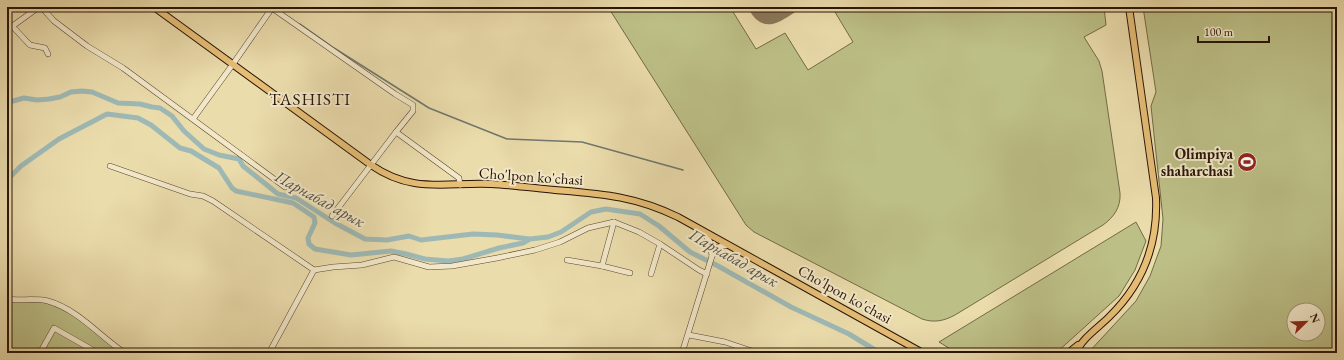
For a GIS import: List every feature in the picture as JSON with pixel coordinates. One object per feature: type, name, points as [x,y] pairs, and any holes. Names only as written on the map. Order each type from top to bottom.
[{"type":"main road","name":"Cho'lpon ko'chasi","points":[[154,7],[389,176],[404,182],[425,185],[501,185],[621,197],[660,208],[923,353]]},
{"type":"main road","points":[[1068,353],[1115,311],[1137,283],[1151,250],[1156,224],[1156,198],[1129,7]]},
{"type":"main road","points":[[1076,353],[1083,341]]},
{"type":"street","points":[[7,30],[39,7]]},
{"type":"street","points":[[43,7],[54,21],[87,46],[122,68],[285,187]]},
{"type":"street","points":[[263,7],[269,12]]},
{"type":"street","points":[[193,119],[234,64],[272,8],[395,94],[413,104],[413,111],[332,216]]},
{"type":"street","points":[[13,27],[30,45],[45,48],[48,54]]},
{"type":"street","points":[[396,132],[459,178],[460,184]]},
{"type":"street","points":[[110,166],[190,194],[203,196],[213,201],[314,270],[362,265],[394,257],[429,267],[460,265],[535,250],[560,242],[588,228],[614,222],[660,244],[699,270],[708,271]]},
{"type":"street","points":[[602,266],[614,222]]},
{"type":"street","points":[[682,353],[712,256],[712,247],[709,238],[698,228]]},
{"type":"street","points":[[651,274],[660,244]]},
{"type":"street","points":[[712,256],[718,247],[724,245],[732,247]]},
{"type":"street","points":[[567,260],[630,273]]},
{"type":"street","points":[[269,353],[314,270]]},
{"type":"street","points":[[7,299],[46,301],[70,310],[111,344],[125,353]]},
{"type":"street","points":[[40,353],[54,328],[98,353]]},
{"type":"street","points":[[689,334],[724,342],[758,353]]},
{"type":"green space","points":[[608,7],[730,7],[756,49],[785,33],[808,70],[853,42],[832,7],[1104,7],[1106,25],[1084,37],[1099,61],[1102,71],[1120,193],[1118,207],[1110,219],[1103,225],[955,315],[939,321],[922,319],[754,232],[746,225]]},
{"type":"green space","name":"Olimpiya shaharchasi","points":[[1143,7],[1337,7],[1337,353],[1088,353],[1136,301],[1150,276],[1161,246],[1163,219],[1151,106],[1156,92]]},
{"type":"green space","points":[[1136,222],[1146,241],[1135,270],[1119,296],[1056,353],[957,353],[939,342]]},
{"type":"green space","points":[[7,301],[46,302],[70,311],[123,353],[7,353]]},
{"type":"waterway","points":[[300,24],[334,48],[429,108],[507,139],[582,142],[683,170]]},
{"type":"waterway","name":"Парнабад арык","points":[[7,100],[13,101],[24,98],[37,100],[49,99],[60,97],[71,92],[82,91],[92,92],[118,103],[140,104],[160,108],[172,116],[184,131],[204,149],[219,155],[239,159],[243,166],[278,194],[296,198],[335,223],[365,239],[387,240],[409,236],[421,240],[473,234],[529,239]]},
{"type":"waterway","name":"Парнабад арык","points":[[7,180],[21,166],[59,139],[107,114],[138,118],[151,125],[180,148],[191,151],[219,168],[232,188],[236,191],[293,203],[314,217],[315,223],[308,238],[309,244],[315,249],[351,255],[391,251],[425,259],[448,261],[463,259],[499,248],[523,243],[530,239],[548,237],[561,232],[591,212],[606,209],[640,214],[659,226],[690,252],[791,307],[849,334],[880,353]]},
{"type":"taxiway","points":[[755,7],[759,13],[767,18],[777,16],[791,7]]},
{"type":"place","name":"Olimpiya shaharchasi","points":[[1247,162]]},
{"type":"district","name":"TASHISTI","points":[[310,99]]}]
